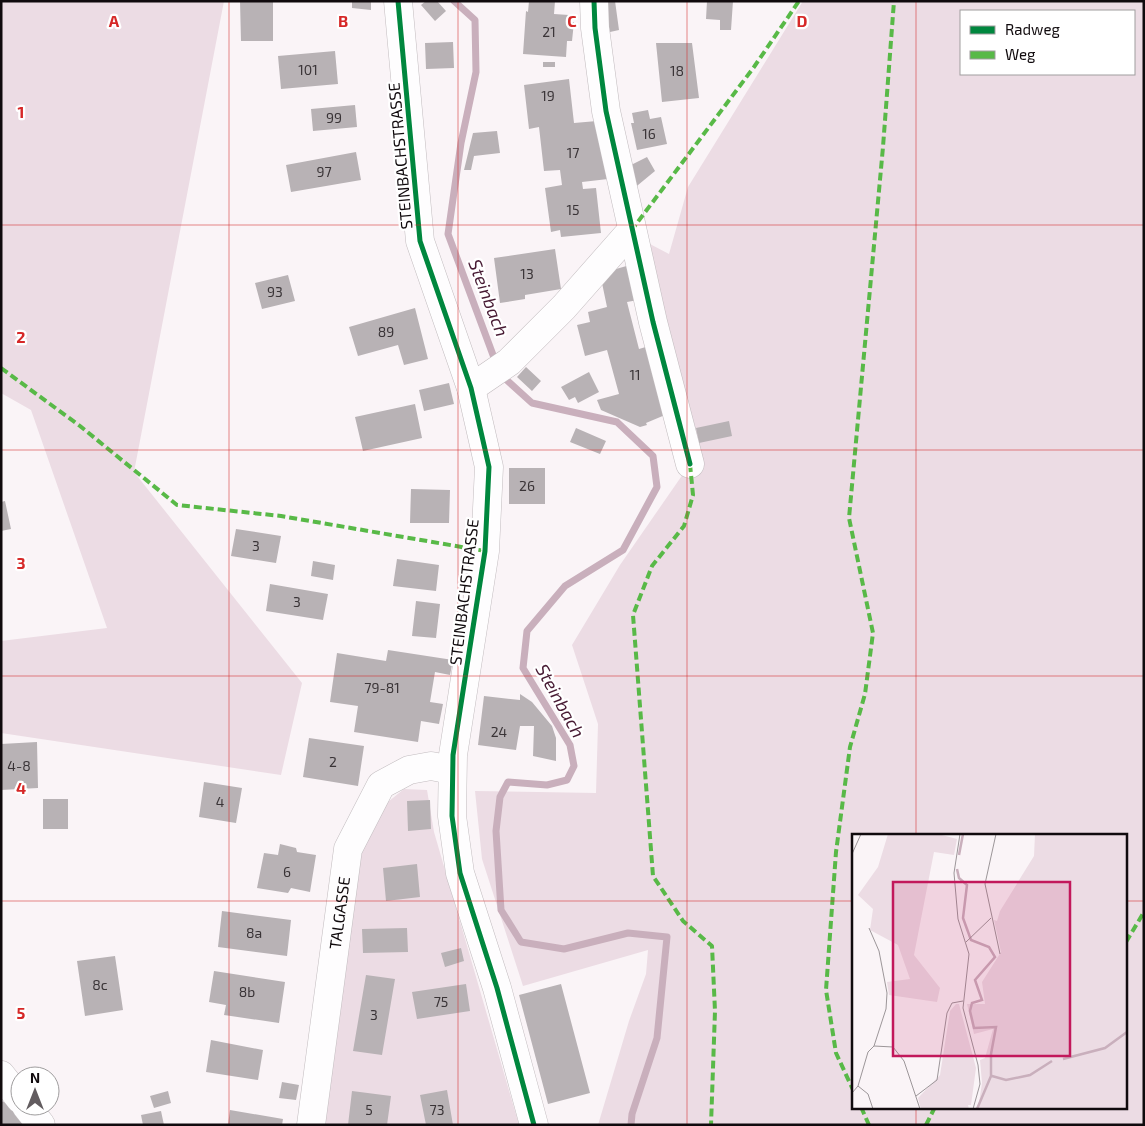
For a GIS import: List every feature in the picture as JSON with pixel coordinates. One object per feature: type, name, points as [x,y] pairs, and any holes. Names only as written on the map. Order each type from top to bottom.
[{"type":"street","name":"STEINBACHSTRASSE","points":[[398,1],[420,240],[471,388],[489,467],[485,551],[453,755],[452,816],[460,873],[497,988],[534,1125]]},
{"type":"street","points":[[594,1],[595,28],[606,111],[631,231],[690,464]]},
{"type":"street","points":[[471,388],[509,362],[564,307],[631,231]]},
{"type":"street","name":"TALGASSE","points":[[312,1125],[348,849],[381,785],[410,770],[431,766],[452,770]]},
{"type":"street","points":[[1,1075],[10,1086]]},
{"type":"shaded area","points":[[1,1],[224,1],[134,472],[302,683],[281,775],[1,733],[1,641],[107,628],[31,410],[1,393]]},
{"type":"shaded area","points":[[803,1],[1144,1],[1144,1125],[598,1125],[629,1021],[646,974],[648,950],[523,986],[482,859],[475,791],[596,793],[598,724],[572,645],[620,565],[699,451],[648,243],[669,254],[688,187]]},
{"type":"shaded area","points":[[404,789],[427,790],[434,832],[519,1125],[321,1125],[355,888],[365,836],[378,810]]},
{"type":"building","points":[[240,1],[273,1],[273,41],[241,41]]},
{"type":"building","points":[[352,1],[371,1],[371,10],[352,8]]},
{"type":"building","points":[[426,1],[437,1],[446,11],[435,21],[421,5]]},
{"type":"building","points":[[529,1],[555,1],[554,14],[569,15],[569,22],[574,22],[572,41],[567,41],[566,57],[523,54],[526,11],[528,12]]},
{"type":"building","points":[[604,1],[615,1],[619,30],[610,32]]},
{"type":"building","points":[[707,1],[733,1],[731,30],[720,30],[720,20],[706,19]]},
{"type":"building","points":[[453,42],[454,68],[426,69],[425,43]]},
{"type":"building","points":[[656,43],[692,43],[699,98],[662,102]]},
{"type":"building","points":[[335,51],[338,84],[281,89],[278,56]]},
{"type":"building","points":[[543,62],[555,62],[555,67],[543,67]]},
{"type":"building","points":[[569,79],[574,123],[597,121],[608,179],[582,182],[583,189],[596,188],[601,233],[561,237],[560,230],[551,232],[545,188],[562,185],[560,170],[544,171],[539,127],[529,129],[524,85]]},
{"type":"building","points":[[355,105],[357,127],[313,131],[311,109]]},
{"type":"building","points":[[648,110],[650,119],[661,117],[667,144],[637,150],[631,123],[634,123],[632,113]]},
{"type":"building","points":[[497,131],[500,153],[474,156],[471,170],[464,170],[473,133]]},
{"type":"building","points":[[356,152],[361,180],[291,192],[286,165]]},
{"type":"building","points":[[647,157],[655,171],[632,190],[629,166]]},
{"type":"building","points":[[555,249],[561,289],[525,295],[525,299],[500,303],[494,258]]},
{"type":"building","points":[[630,265],[638,300],[627,302],[639,349],[649,346],[665,415],[640,427],[601,410],[597,400],[619,394],[607,350],[585,356],[577,325],[590,322],[588,312],[607,307],[602,283],[616,269]]},
{"type":"building","points":[[288,275],[295,301],[262,309],[255,283]]},
{"type":"building","points":[[415,308],[428,359],[404,365],[398,345],[358,356],[349,327]]},
{"type":"building","points":[[526,367],[541,381],[532,391],[517,377]]},
{"type":"building","points":[[589,372],[599,392],[578,403],[575,397],[569,400],[561,387]]},
{"type":"building","points":[[449,383],[454,404],[424,411],[419,390]]},
{"type":"building","points":[[415,404],[422,438],[363,451],[355,417]]},
{"type":"building","points":[[729,421],[732,436],[699,443],[696,428]]},
{"type":"building","points":[[576,428],[606,441],[600,454],[570,442]]},
{"type":"building","points":[[509,468],[545,468],[545,504],[509,504]]},
{"type":"building","points":[[411,489],[450,490],[449,523],[410,523]]},
{"type":"building","points":[[5,501],[11,529],[1,531],[1,502]]},
{"type":"building","points":[[236,529],[281,536],[276,563],[231,556]]},
{"type":"building","points":[[397,559],[439,565],[436,591],[393,586]]},
{"type":"building","points":[[313,561],[335,565],[333,580],[311,576]]},
{"type":"building","points":[[270,584],[328,594],[323,620],[266,611]]},
{"type":"building","points":[[416,601],[440,604],[436,638],[412,636]]},
{"type":"building","points":[[388,650],[453,660],[450,675],[435,672],[430,702],[443,704],[439,724],[421,721],[418,742],[354,732],[358,706],[330,702],[337,653],[386,661]]},
{"type":"building","points":[[520,694],[532,702],[552,726],[556,738],[556,761],[533,756],[534,726],[520,726],[516,750],[478,745],[484,696],[520,700]]},
{"type":"building","points":[[309,738],[364,746],[358,786],[303,777]]},
{"type":"building","points":[[37,742],[38,788],[1,790],[1,744]]},
{"type":"building","points":[[204,782],[242,788],[236,823],[199,817]]},
{"type":"building","points":[[43,799],[68,799],[68,829],[43,829]]},
{"type":"building","points":[[430,800],[431,829],[408,831],[407,801]]},
{"type":"building","points":[[280,844],[296,848],[297,852],[316,855],[310,892],[291,888],[288,893],[257,888],[264,853],[278,855]]},
{"type":"building","points":[[417,864],[420,897],[386,901],[383,868]]},
{"type":"building","points":[[222,911],[291,920],[287,956],[218,947]]},
{"type":"building","points":[[407,928],[408,952],[363,953],[362,929]]},
{"type":"building","points":[[461,948],[464,961],[445,967],[441,953]]},
{"type":"building","points":[[115,956],[123,1010],[85,1016],[77,961]]},
{"type":"building","points":[[214,971],[285,982],[279,1023],[224,1015],[226,1005],[209,1002]]},
{"type":"building","points":[[366,975],[395,979],[382,1055],[353,1051]]},
{"type":"building","points":[[466,984],[470,1011],[417,1019],[412,992]]},
{"type":"building","points":[[561,984],[590,1093],[548,1104],[519,995]]},
{"type":"building","points":[[211,1040],[263,1050],[258,1080],[206,1072]]},
{"type":"building","points":[[282,1082],[299,1085],[296,1100],[279,1098]]},
{"type":"building","points":[[447,1090],[453,1125],[426,1125],[420,1095]]},
{"type":"building","points":[[168,1091],[171,1103],[154,1108],[150,1096]]},
{"type":"building","points":[[352,1091],[391,1096],[387,1125],[348,1125]]},
{"type":"building","points":[[1,1101],[10,1104],[10,1116],[24,1116],[27,1125],[1,1125]]},
{"type":"building","points":[[230,1110],[283,1119],[282,1125],[228,1125]]},
{"type":"building","points":[[161,1111],[164,1125],[143,1125],[141,1115]]},
{"type":"waterway","name":"Steinbach","points":[[454,1],[475,20],[476,72],[461,143],[448,234],[496,363]]},
{"type":"waterway","name":"Steinbach","points":[[501,375],[532,403],[617,422],[653,456],[657,487],[623,550],[565,586],[527,631],[523,668],[570,745],[574,766],[567,780],[547,785],[508,782],[500,797],[496,831],[501,910],[521,942],[564,949],[628,933],[667,937],[657,1038],[632,1114],[631,1125]]},
{"type":"marked path","points":[[631,231],[754,67],[799,1]]},
{"type":"marked path","points":[[852,1088],[836,1053],[826,990],[836,852],[850,747],[865,694],[873,633],[849,518],[883,147],[894,1]]},
{"type":"marked path","points":[[1,368],[80,426],[177,505],[281,516],[485,551]]},
{"type":"marked path","points":[[690,464],[693,495],[684,526],[652,566],[633,615],[653,876],[683,921],[712,946],[715,1011],[711,1125]]},
{"type":"marked path","points":[[1128,939],[1144,912]]},
{"type":"marked path","points":[[861,1108],[869,1125]]},
{"type":"marked path","points":[[926,1125],[934,1108]]},
{"type":"cycle path","points":[[398,1],[420,241],[471,388],[489,467],[485,551],[453,755],[452,816],[460,873],[497,988],[534,1125]]},
{"type":"cycle path","points":[[594,1],[595,28],[606,111],[653,322],[690,464]]}]
